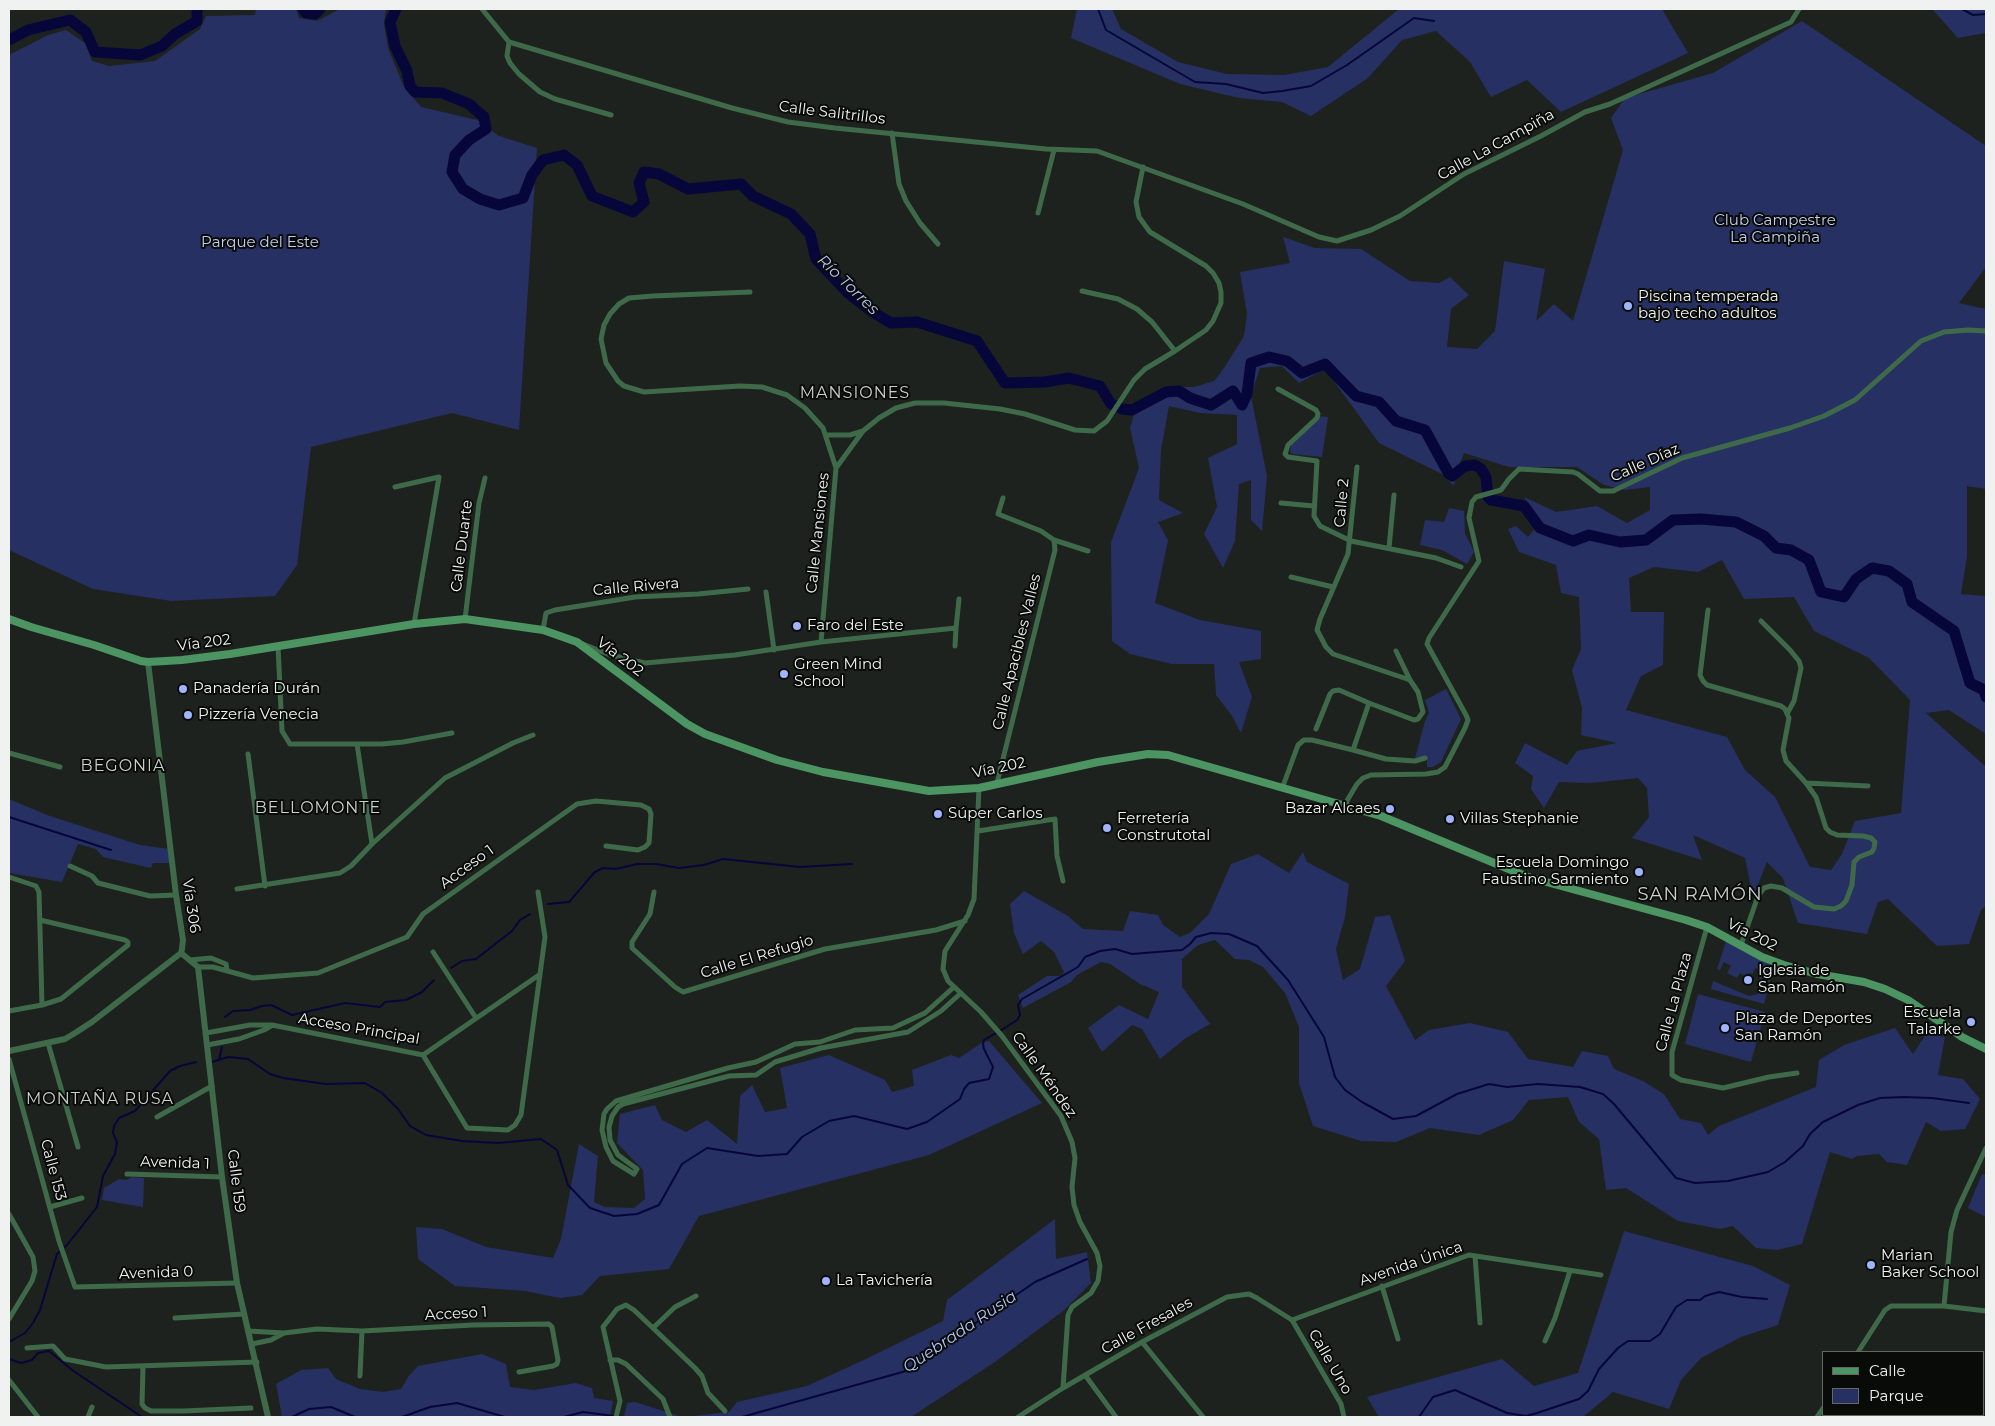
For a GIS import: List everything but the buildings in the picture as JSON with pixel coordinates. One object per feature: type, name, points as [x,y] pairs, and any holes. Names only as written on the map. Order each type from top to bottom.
[{"type":"main road","name":"Vía 202","points":[[9,619],[148,662],[192,659],[414,624],[466,619],[543,630],[577,642],[687,724],[704,734],[730,744],[822,772],[929,791],[979,788],[1098,762],[1158,753],[1345,804],[1396,822],[1528,877],[1668,914],[1707,927],[1762,957],[1784,965],[1816,974],[1864,982],[1885,988],[1908,1000],[1962,1037],[1986,1049]]},
{"type":"street","points":[[482,9],[508,42],[510,63],[518,74],[540,92],[555,99],[611,115]]},
{"type":"street","name":"Calle La Campiña","points":[[1143,167],[1243,204],[1319,237],[1337,242],[1371,230],[1400,216],[1464,174],[1585,112],[1610,104],[1791,22],[1799,9]]},
{"type":"street","name":"Calle Salitrillos","points":[[508,42],[732,108],[788,122],[1054,150],[1097,151],[1143,167]]},
{"type":"street","points":[[892,133],[899,184],[916,217],[938,244]]},
{"type":"street","points":[[1038,213],[1054,150]]},
{"type":"street","name":"Calle Mansiones","points":[[821,642],[836,468],[863,431],[879,418],[896,408],[915,403],[972,405],[1025,414],[1075,430],[1094,431],[1108,421],[1134,380],[1144,369],[1206,330],[1218,312],[1221,303],[1219,283],[1206,266],[1150,232],[1144,226],[1139,217],[1136,202],[1143,167]]},
{"type":"street","points":[[1082,291],[1118,299],[1137,309],[1152,322],[1175,351]]},
{"type":"street","points":[[750,292],[629,298],[619,304],[610,314],[604,325],[601,339],[606,364],[624,386],[644,392],[740,386],[762,387],[787,395],[816,417],[827,435],[836,468]]},
{"type":"street","name":"Calle Díaz","points":[[1345,804],[1357,784],[1363,778],[1371,775],[1438,772],[1445,767],[1465,728],[1468,720],[1466,715],[1427,644],[1479,561],[1469,518],[1470,508],[1476,497],[1501,490],[1519,469],[1573,472],[1600,491],[1613,492],[1682,458],[1790,428],[1824,416],[1855,400],[1921,341],[1944,332],[1986,331]]},
{"type":"street","points":[[1278,389],[1316,410],[1318,414],[1317,418],[1286,449],[1286,454],[1288,457],[1317,461],[1314,516],[1320,526],[1351,541],[1447,561],[1460,567]]},
{"type":"street","points":[[827,435],[850,436],[863,431]]},
{"type":"street","name":"Calle 2","points":[[1357,467],[1351,541],[1348,554],[1333,587],[1318,630],[1326,647],[1333,654],[1410,680]]},
{"type":"street","points":[[395,487],[439,476],[414,624]]},
{"type":"street","name":"Calle Duarte","points":[[466,619],[479,503],[485,478]]},
{"type":"street","points":[[1389,548],[1394,495]]},
{"type":"street","points":[[1003,498],[998,514],[1041,532],[1054,540],[1088,551]]},
{"type":"street","points":[[1281,503],[1314,506]]},
{"type":"street","name":"Calle Apacibles Valles","points":[[997,783],[1055,550],[1054,540]]},
{"type":"street","points":[[1291,577],[1333,587]]},
{"type":"street","name":"Calle Rivera","points":[[543,630],[546,613],[555,610],[635,597],[748,589]]},
{"type":"street","points":[[766,592],[774,650]]},
{"type":"street","points":[[955,646],[959,599]]},
{"type":"street","points":[[1708,610],[1700,675],[1702,681],[1707,685],[1781,706],[1788,712]]},
{"type":"street","points":[[1742,945],[1758,896],[1764,888],[1771,886],[1782,888],[1814,907],[1834,909],[1841,906],[1850,894],[1854,862],[1858,857],[1872,852],[1875,842],[1871,838],[1830,832],[1826,828],[1816,797],[1786,761],[1784,750],[1789,718],[1788,712],[1794,701],[1802,668],[1790,650],[1761,621]]},
{"type":"street","points":[[577,642],[610,654],[645,663],[774,650],[821,642],[956,628]]},
{"type":"street","points":[[278,646],[282,731],[290,744],[403,742],[452,733]]},
{"type":"street","points":[[1316,729],[1330,694],[1333,691],[1339,690],[1414,720],[1418,719],[1423,712],[1418,692],[1396,651]]},
{"type":"street","name":"Vía 306","points":[[9,1051],[65,1039],[92,1022],[181,953],[183,940],[148,662]]},
{"type":"street","points":[[1353,750],[1369,703]]},
{"type":"street","points":[[237,889],[340,874],[351,866],[372,844],[445,778],[532,735]]},
{"type":"street","points":[[1283,786],[1298,745],[1304,740],[1312,740],[1386,759],[1415,761],[1425,758]]},
{"type":"street","points":[[357,744],[372,844]]},
{"type":"street","points":[[9,753],[60,766]]},
{"type":"street","points":[[248,754],[265,886]]},
{"type":"street","points":[[1806,783],[1868,786]]},
{"type":"street","name":"Calle Méndez","points":[[979,788],[974,899],[972,908],[950,942],[943,957],[942,969],[954,987],[1002,1036],[1061,1116],[1074,1150],[1072,1187],[1074,1205],[1080,1222],[1097,1253],[1100,1266],[1098,1281],[1091,1293],[1072,1307],[1068,1315],[1063,1388]]},
{"type":"street","name":"Acceso 1","points":[[198,967],[213,967],[253,978],[318,973],[407,937],[423,914],[577,804],[596,801],[641,805],[649,809],[651,814],[649,843],[645,847],[638,850],[606,846]]},
{"type":"street","points":[[978,831],[1055,819],[1057,856],[1063,881]]},
{"type":"street","points":[[70,866],[92,876],[98,883],[150,896],[176,895]]},
{"type":"street","points":[[9,877],[36,886],[39,892],[42,1005]]},
{"type":"street","points":[[423,1055],[466,1128],[508,1130],[515,1125],[520,1115],[545,937],[538,892]]},
{"type":"street","name":"Calle El Refugio","points":[[654,892],[650,914],[632,942],[632,948],[683,992],[825,949],[936,930],[965,921]]},
{"type":"street","points":[[9,1011],[42,1005],[61,999],[126,947],[128,942],[40,920]]},
{"type":"street","name":"Calle La Plaza","points":[[1707,927],[1672,1052],[1672,1075],[1681,1080],[1723,1088],[1797,1073]]},
{"type":"street","points":[[433,952],[476,1018]]},
{"type":"street","points":[[181,953],[198,967]]},
{"type":"street","name":"Acceso 1","points":[[190,960],[211,958],[226,964],[227,970]]},
{"type":"street","name":"Calle 159","points":[[198,967],[222,1177],[237,1283],[257,1362],[268,1417]]},
{"type":"street","name":"Acceso Principal","points":[[206,1033],[250,1026],[272,1025],[423,1055],[539,976]]},
{"type":"street","points":[[954,987],[925,1013],[894,1028],[855,1030],[820,1042],[795,1044],[756,1062],[728,1068],[616,1101],[607,1108],[603,1120],[602,1130],[606,1148],[614,1161],[634,1174],[637,1169],[618,1155],[610,1140],[612,1116],[618,1107],[623,1104],[729,1076],[758,1075],[775,1062],[822,1048],[895,1036],[908,1032],[941,1012],[961,993]]},
{"type":"street","points":[[207,1045],[239,1039],[272,1025]]},
{"type":"street","points":[[48,1043],[78,1147]]},
{"type":"street","name":"Calle 153","points":[[9,1059],[58,1241],[75,1287]]},
{"type":"street","points":[[157,1118],[212,1086]]},
{"type":"street","points":[[1944,1306],[1951,1232],[1957,1210],[1986,1148]]},
{"type":"street","name":"Avenida 1","points":[[127,1174],[222,1177]]},
{"type":"street","points":[[50,1207],[82,1198]]},
{"type":"street","points":[[9,1214],[33,1257],[35,1271],[32,1281],[9,1319]]},
{"type":"street","name":"Avenida Única","points":[[1292,1320],[1463,1256],[1475,1256],[1601,1275]]},
{"type":"street","points":[[1475,1256],[1480,1323]]},
{"type":"street","points":[[1545,1341],[1555,1318],[1570,1271]]},
{"type":"street","name":"Avenida 0","points":[[75,1287],[237,1283]]},
{"type":"street","points":[[1382,1286],[1398,1339]]},
{"type":"street","name":"Calle Fresales","points":[[1018,1417],[1063,1388],[1142,1342],[1226,1298],[1248,1294],[1292,1320]]},
{"type":"street","points":[[653,1328],[675,1307],[696,1296]]},
{"type":"street","points":[[616,1417],[619,1406],[603,1327],[617,1309],[622,1306],[630,1307],[698,1372],[706,1384],[708,1393],[725,1411]]},
{"type":"street","points":[[1859,1351],[1885,1310],[1891,1306],[1944,1306],[1986,1311]]},
{"type":"street","points":[[175,1318],[244,1314]]},
{"type":"street","name":"Calle Uno","points":[[1292,1320],[1341,1404],[1344,1417]]},
{"type":"street","name":"Acceso 1","points":[[248,1331],[284,1333],[317,1329],[362,1331],[482,1325],[549,1324],[552,1326],[557,1364],[519,1372]]},
{"type":"street","points":[[360,1376],[362,1331]]},
{"type":"street","name":"Acceso 1","points":[[252,1344],[271,1340],[284,1333]]},
{"type":"street","points":[[1142,1342],[1203,1417]]},
{"type":"street","points":[[27,1348],[53,1346],[65,1360],[102,1366],[257,1362]]},
{"type":"street","points":[[610,1360],[618,1360],[626,1364],[663,1398],[670,1417]]},
{"type":"street","points":[[144,1366],[142,1404],[151,1411],[251,1408]]},
{"type":"street","points":[[1085,1375],[1116,1417]]},
{"type":"street","points":[[9,1380],[38,1417]]},
{"type":"street","points":[[88,1417],[92,1407]]},
{"type":"green space","name":"Parque del Este","points":[[256,9],[296,9],[299,18],[317,21],[340,9],[386,9],[384,24],[388,48],[404,87],[421,107],[477,120],[499,136],[537,148],[519,430],[452,413],[311,447],[297,565],[275,596],[171,601],[93,589],[9,550],[9,55],[48,35],[66,30],[85,43],[92,61],[109,66],[155,61],[200,29],[206,16],[255,15]]},
{"type":"green space","points":[[1077,9],[1112,9],[1121,29],[1178,62],[1227,74],[1284,75],[1328,67],[1399,9],[1662,9],[1688,53],[1561,112],[1527,80],[1491,97],[1470,62],[1436,31],[1402,40],[1368,78],[1311,116],[1282,102],[1239,98],[1180,84],[1071,38]]},
{"type":"green space","points":[[1932,9],[1986,9],[1986,33],[1958,38]]},
{"type":"green space","name":"Club Campestre La Campiña","points":[[1802,21],[1986,146],[1986,267],[1959,303],[1986,309],[1986,489],[1967,486],[1967,556],[1961,594],[1986,596],[1986,734],[1949,710],[1926,713],[1986,767],[1986,906],[1981,910],[1969,944],[1937,946],[1888,899],[1878,902],[1867,934],[1798,923],[1783,878],[1767,862],[1753,897],[1745,858],[1693,835],[1702,860],[1632,838],[1649,817],[1647,788],[1638,778],[1591,783],[1559,782],[1544,808],[1531,789],[1533,776],[1515,763],[1525,743],[1567,765],[1577,751],[1617,743],[1581,735],[1582,708],[1572,670],[1581,649],[1579,597],[1561,593],[1556,565],[1519,552],[1508,529],[1516,526],[1528,537],[1539,524],[1524,497],[1556,512],[1597,506],[1627,523],[1650,510],[1650,487],[1625,490],[1604,485],[1577,467],[1509,467],[1464,453],[1456,473],[1454,486],[1442,474],[1379,443],[1325,369],[1299,383],[1282,366],[1260,368],[1251,396],[1267,476],[1262,531],[1251,520],[1251,480],[1239,484],[1235,541],[1223,568],[1204,534],[1217,507],[1208,458],[1237,444],[1237,415],[1200,413],[1169,406],[1161,450],[1159,500],[1183,513],[1158,522],[1168,540],[1155,603],[1200,620],[1261,631],[1261,659],[1239,662],[1252,697],[1241,733],[1232,716],[1216,695],[1214,664],[1172,664],[1130,654],[1112,641],[1111,542],[1139,468],[1130,428],[1137,404],[1170,387],[1194,387],[1214,381],[1244,336],[1247,314],[1240,272],[1290,263],[1283,237],[1315,248],[1361,249],[1410,281],[1439,283],[1450,277],[1469,295],[1451,309],[1447,347],[1477,349],[1495,331],[1504,261],[1545,269],[1536,321],[1554,304],[1573,321],[1623,150],[1611,118],[1625,98],[1713,73]],"holes":[[[1722,560],[1744,599],[1794,597],[1814,631],[1869,658],[1910,700],[1901,813],[1855,821],[1842,854],[1831,870],[1810,867],[1775,797],[1745,770],[1727,737],[1626,710],[1641,676],[1663,665],[1664,612],[1631,612],[1629,578],[1654,567],[1698,572]]]},
{"type":"green space","points":[[1321,416],[1328,417],[1322,457],[1292,454],[1290,452],[1291,445]]},
{"type":"green space","points":[[1449,508],[1464,511],[1465,533],[1474,552],[1467,564],[1442,550],[1420,545],[1425,520],[1444,522]]},
{"type":"green space","points":[[1446,689],[1461,719],[1441,762],[1433,767],[1427,767],[1427,756],[1415,758],[1429,713],[1425,700]]},
{"type":"green space","points":[[9,799],[47,815],[140,845],[169,849],[170,863],[153,863],[151,868],[103,857],[96,849],[78,844],[62,882],[9,873]]},
{"type":"green space","points":[[1303,852],[1307,862],[1349,884],[1345,917],[1336,949],[1343,980],[1360,969],[1375,917],[1390,915],[1405,961],[1386,986],[1415,1040],[1429,1030],[1470,1023],[1508,1032],[1528,1059],[1573,1067],[1582,1051],[1608,1056],[1614,1069],[1643,1081],[1664,1094],[1680,1119],[1701,1123],[1708,1135],[1719,1126],[1816,1087],[1819,1060],[1844,1045],[1895,1028],[1913,1054],[1928,1031],[1945,1037],[1938,1075],[1963,1079],[1980,1099],[1965,1129],[1941,1131],[1926,1122],[1907,1165],[1887,1162],[1879,1154],[1857,1156],[1852,1159],[1830,1152],[1802,1244],[1777,1250],[1756,1248],[1733,1226],[1720,1229],[1678,1221],[1626,1188],[1606,1190],[1599,1139],[1579,1122],[1568,1097],[1529,1100],[1513,1120],[1479,1135],[1430,1128],[1396,1142],[1361,1141],[1313,1126],[1299,1083],[1299,1027],[1285,993],[1263,967],[1249,960],[1235,959],[1215,940],[1198,945],[1182,959],[1182,987],[1210,1024],[1186,1038],[1160,1059],[1142,1029],[1132,1025],[1102,1052],[1088,1028],[1119,1005],[1148,1019],[1159,992],[1140,984],[1110,964],[1101,962],[1077,975],[1071,982],[1023,1008],[1018,995],[1047,976],[1061,976],[1064,972],[1054,952],[1041,941],[1023,954],[1014,933],[1010,904],[1024,891],[1068,916],[1083,929],[1123,931],[1130,911],[1158,915],[1163,925],[1180,937],[1190,933],[1209,914],[1231,864],[1258,854],[1289,873]]},
{"type":"green space","points":[[1726,941],[1774,965],[1764,1004],[1711,989],[1713,981],[1749,996],[1758,994],[1761,987],[1757,985],[1763,972],[1755,968],[1752,975],[1751,973],[1746,974],[1746,976],[1740,973],[1737,978],[1727,973],[1731,966],[1724,962],[1720,970],[1717,969]]},
{"type":"green space","name":"Plaza de Deportes San Ramón","points":[[1698,994],[1765,1012],[1751,1062],[1685,1044]]},
{"type":"green space","points":[[989,1041],[1042,1103],[929,1155],[699,1216],[669,1269],[600,1276],[582,1295],[560,1298],[525,1291],[455,1286],[418,1259],[416,1227],[442,1229],[486,1247],[553,1258],[561,1239],[579,1144],[598,1156],[594,1202],[605,1207],[634,1208],[645,1199],[643,1170],[617,1143],[620,1114],[655,1105],[662,1120],[686,1132],[707,1120],[737,1144],[740,1096],[752,1085],[765,1112],[787,1108],[780,1068],[829,1055],[885,1080],[892,1092],[914,1086],[912,1070],[951,1055],[959,1058],[983,1042]]},
{"type":"green space","points":[[1982,1174],[1986,1175],[1986,1217],[1968,1208]]},
{"type":"green space","points":[[132,1177],[144,1178],[143,1207],[102,1200],[104,1188],[119,1179],[126,1180]]},
{"type":"green space","points":[[1055,1219],[1056,1259],[1087,1252],[1091,1283],[1063,1311],[995,1362],[911,1417],[684,1417],[729,1412],[737,1402],[807,1386],[943,1321],[947,1300]]},
{"type":"green space","points":[[1624,1231],[1753,1266],[1790,1285],[1778,1325],[1741,1337],[1701,1358],[1681,1380],[1669,1409],[1613,1392],[1583,1417],[1379,1417],[1367,1397],[1502,1359],[1534,1386],[1578,1373]]},
{"type":"green space","points":[[482,1354],[506,1364],[510,1387],[534,1390],[576,1383],[592,1388],[594,1398],[613,1401],[610,1417],[282,1417],[276,1384],[301,1370],[328,1368],[336,1379],[360,1389],[383,1392],[401,1389],[408,1377],[418,1366]]},
{"type":"green space","points":[[635,1402],[682,1417],[624,1417],[627,1403]]},
{"type":"waterway","name":"Río Torres","points":[[9,40],[28,30],[70,20],[86,32],[95,52],[140,55],[162,46],[175,34],[197,21],[197,9]]},
{"type":"waterway","name":"Río Torres","points":[[303,9],[306,13],[315,14],[320,9]]},
{"type":"waterway","name":"Río Torres","points":[[396,9],[390,22],[395,46],[407,71],[410,86],[415,92],[442,93],[469,104],[484,117],[486,129],[469,140],[455,155],[452,172],[463,189],[480,199],[499,205],[523,198],[532,175],[543,160],[564,155],[577,165],[592,196],[633,212],[644,202],[639,183],[644,172],[659,174],[688,189],[741,184],[753,196],[791,214],[810,234],[816,259],[848,293],[871,311],[891,323],[917,322],[977,341],[1005,383],[1045,382],[1069,378],[1100,386],[1111,404],[1122,409],[1132,410],[1166,392],[1179,391],[1190,398],[1211,405],[1233,391],[1242,405],[1247,394],[1251,363],[1269,357],[1287,361],[1302,373],[1325,364],[1356,396],[1379,402],[1396,421],[1425,430],[1449,474],[1452,476],[1465,466],[1475,465],[1481,469],[1486,477],[1488,497],[1491,500],[1524,506],[1540,528],[1573,541],[1589,535],[1620,542],[1646,540],[1673,520],[1701,519],[1736,522],[1764,536],[1776,548],[1791,550],[1809,560],[1821,592],[1844,597],[1856,579],[1872,568],[1889,571],[1907,584],[1912,602],[1954,631],[1970,683],[1984,690],[1986,697]]},
{"type":"waterway","points":[[1098,9],[1106,30],[1195,82],[1226,84],[1263,93],[1311,86],[1347,65],[1414,18],[1434,21]]},
{"type":"waterway","points":[[1962,9],[1973,15],[1986,14]]},
{"type":"waterway","points":[[9,817],[111,850]]},
{"type":"waterway","points":[[548,904],[569,902],[595,872],[603,868],[616,869],[637,864],[656,864],[679,868],[704,865],[723,859],[800,867],[852,864]]},
{"type":"waterway","points":[[451,968],[462,961],[476,959],[512,931],[520,920],[530,914]]},
{"type":"waterway","points":[[1000,1031],[1017,1020],[1020,1015],[1018,1005],[1022,999],[1078,967],[1085,957],[1100,951],[1115,949],[1132,954],[1182,950],[1196,937],[1211,933],[1229,934],[1257,946],[1288,980],[1324,1037],[1335,1077],[1345,1090],[1393,1119],[1416,1116],[1457,1094],[1489,1084],[1507,1087],[1538,1084],[1580,1087],[1603,1094],[1614,1104],[1676,1178],[1695,1183],[1728,1181],[1768,1172],[1785,1162],[1803,1146],[1810,1134],[1823,1122],[1858,1105],[1880,1098],[1932,1098],[1969,1103]]},
{"type":"waterway","points":[[225,1017],[233,1011],[250,1010],[271,1005],[292,1015],[345,1003],[380,1007],[385,1002],[406,1000],[422,992],[434,980]]},
{"type":"waterway","points":[[212,1062],[228,1057],[248,1059],[270,1074],[283,1078],[326,1084],[365,1083],[382,1093],[398,1109],[410,1126],[426,1135],[462,1141],[498,1143],[541,1139],[557,1150],[568,1185],[590,1208],[614,1216],[637,1214],[659,1205],[682,1164],[707,1148],[758,1156],[787,1154],[802,1137],[829,1121],[854,1116],[907,1129],[927,1122],[960,1099],[969,1083],[989,1079],[993,1067],[983,1044],[984,1040],[996,1033]]},
{"type":"waterway","points":[[219,1060],[222,1047]]},
{"type":"waterway","points":[[9,1342],[25,1333],[33,1323],[40,1310],[57,1254],[67,1245],[97,1207],[103,1176],[115,1154],[117,1142],[113,1133],[114,1126],[119,1118],[135,1111],[170,1071],[196,1062]]},
{"type":"waterway","name":"Quebrada Rusia","points":[[742,1417],[906,1371],[1035,1282],[1087,1259]]},
{"type":"waterway","points":[[1419,1417],[1433,1397],[1455,1390],[1507,1413],[1526,1416],[1579,1399],[1588,1391],[1599,1369],[1618,1348],[1628,1341],[1650,1341],[1660,1334],[1676,1307],[1687,1300],[1700,1300],[1705,1296],[1719,1292],[1742,1297],[1767,1299]]},
{"type":"waterway","name":"Quebrada Rusia","points":[[9,1359],[21,1363],[32,1360],[38,1353],[49,1351],[72,1370],[142,1417]]},
{"type":"waterway","name":"Quebrada Rusia","points":[[402,1417],[430,1407],[457,1403],[505,1417]]},
{"type":"waterway","name":"Quebrada Rusia","points":[[292,1417],[309,1409],[331,1407],[355,1417]]},
{"type":"waterway","name":"Quebrada Rusia","points":[[564,1417],[583,1412],[622,1417]]},
{"type":"place","name":"Piscina temperada bajo techo adultos","points":[[1628,306]]},
{"type":"place","name":"Faro del Este","points":[[797,626]]},
{"type":"place","name":"Green Mind School","points":[[784,674]]},
{"type":"place","name":"Panadería Durán","points":[[183,689]]},
{"type":"place","name":"Pizzería Venecia","points":[[188,715]]},
{"type":"place","name":"Bazar Alcaes","points":[[1390,809]]},
{"type":"place","name":"Súper Carlos","points":[[938,814]]},
{"type":"place","name":"Villas Stephanie","points":[[1450,819]]},
{"type":"place","name":"Ferretería Construtotal","points":[[1107,828]]},
{"type":"place","name":"Escuela Domingo Faustino Sarmiento","points":[[1639,872]]},
{"type":"place","name":"Iglesia de San Ramón","points":[[1748,980]]},
{"type":"place","name":"Escuela Talarke","points":[[1971,1022]]},
{"type":"place","name":"Plaza de Deportes San Ramón","points":[[1725,1028]]},
{"type":"place","name":"Marian Baker School","points":[[1871,1265]]},
{"type":"place","name":"La Tavichería","points":[[826,1281]]},
{"type":"district","name":"MANSIONES","points":[[855,393]]},
{"type":"district","name":"BEGONIA","points":[[123,766]]},
{"type":"district","name":"BELLOMONTE","points":[[318,808]]},
{"type":"district","name":"SAN RAMÓN","points":[[1700,895]]},
{"type":"district","name":"MONTAÑA RUSA","points":[[100,1099]]}]
